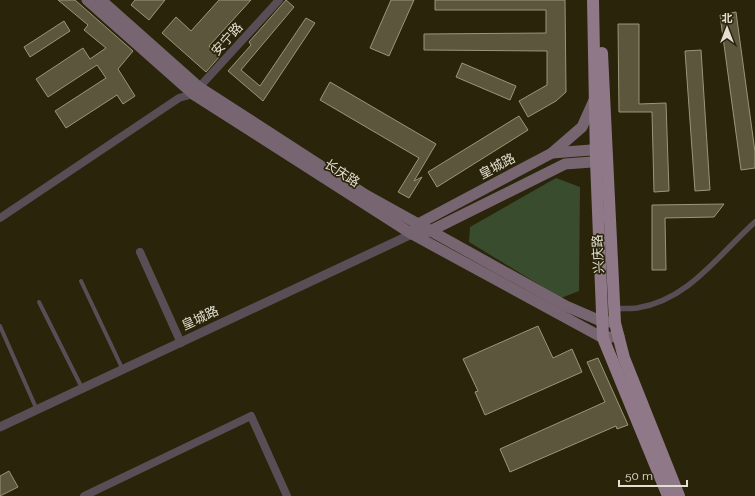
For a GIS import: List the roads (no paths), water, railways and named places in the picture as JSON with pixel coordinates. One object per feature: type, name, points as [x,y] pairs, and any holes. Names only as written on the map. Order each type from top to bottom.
[{"type":"main road","name":"长庆路","points":[[87,0],[196,90],[415,229],[603,338]]},
{"type":"main road","points":[[101,0],[196,90]]},
{"type":"main road","name":"兴庆路","points":[[593,0],[595,98],[615,308],[615,323],[624,358],[679,496]]},
{"type":"main road","name":"兴庆路","points":[[599,0],[603,338]]},
{"type":"main road","points":[[552,153],[582,127],[595,98]]},
{"type":"main road","name":"皇城路","points":[[415,229],[552,153],[601,155]]},
{"type":"main road","points":[[430,231],[565,164],[601,155]]},
{"type":"main road","points":[[415,229],[430,231],[566,306],[603,322],[615,323]]},
{"type":"main road","points":[[619,336],[603,338],[668,496]]},
{"type":"street","name":"安宁路","points":[[196,90],[279,0]]},
{"type":"street","points":[[0,218],[179,98],[196,90]]},
{"type":"street","points":[[602,309],[638,308],[672,296],[706,272],[734,240],[755,222]]},
{"type":"street","name":"皇城路","points":[[0,427],[181,343],[415,229]]},
{"type":"street","points":[[140,252],[181,343]]},
{"type":"street","points":[[84,496],[251,416],[288,496]]},
{"type":"lane","points":[[81,281],[123,370]]},
{"type":"lane","points":[[39,302],[83,389]]},
{"type":"lane","points":[[0,326],[37,410]]}]
